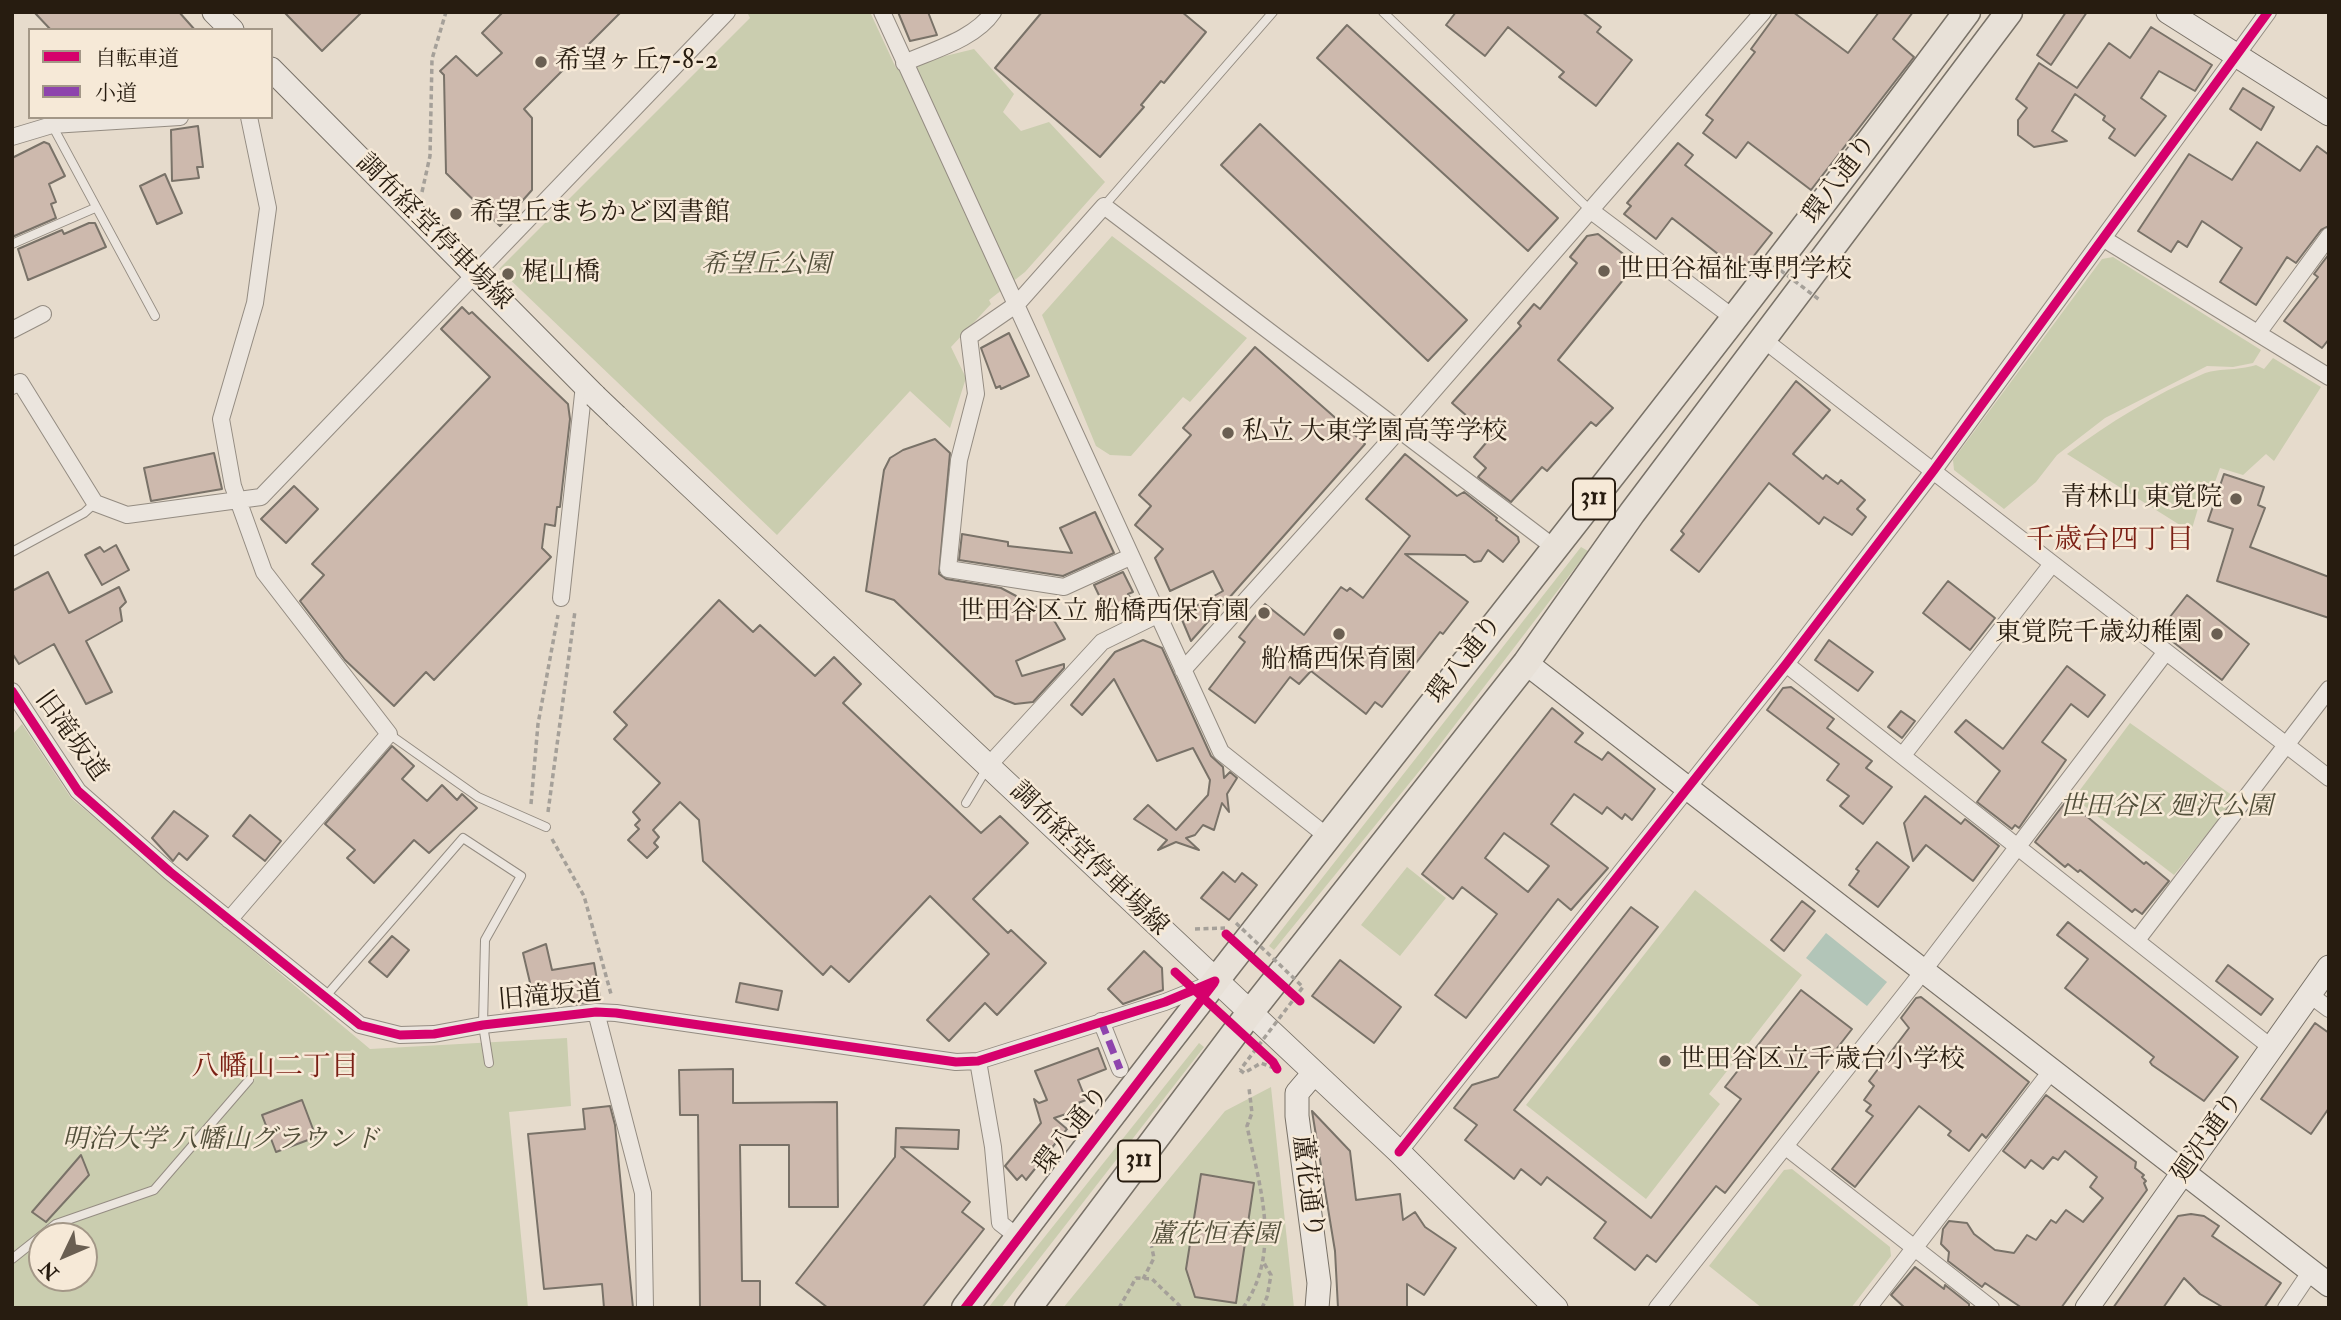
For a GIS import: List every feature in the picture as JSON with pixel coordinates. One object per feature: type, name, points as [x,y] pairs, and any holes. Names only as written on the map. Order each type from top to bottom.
[{"type":"main road","name":"環八通り","points":[[965,1308],[1215,982],[1233,941],[1328,837],[1735,319],[1967,12]]},
{"type":"main road","name":"環八通り","points":[[1028,1308],[1243,1021],[1526,663],[1632,513],[2009,12]]},
{"type":"street","points":[[214,12],[230,28]]},
{"type":"street","points":[[15,379],[94,503],[127,515],[261,497],[727,12]]},
{"type":"street","points":[[881,12],[1221,752],[1328,837]]},
{"type":"street","points":[[904,63],[960,38],[988,20],[993,12]]},
{"type":"street","points":[[1183,670],[1400,429],[1763,12]]},
{"type":"street","points":[[2168,12],[2329,114]]},
{"type":"street","points":[[1399,1152],[1689,788],[1934,470],[2268,12]]},
{"type":"street","name":"調布経堂停車場線","points":[[275,80],[615,416],[989,765],[1215,982],[1243,1021],[1314,1073],[1399,1152],[1556,1308]]},
{"type":"street","points":[[12,137],[51,125],[148,119]]},
{"type":"street","points":[[229,920],[389,734],[264,572],[238,500],[221,419],[255,303],[268,208],[248,119]]},
{"type":"street","points":[[1130,557],[1064,587],[948,569],[959,460],[976,394],[969,337],[1017,304],[1104,206],[1555,548]]},
{"type":"street","points":[[1590,210],[1735,319]]},
{"type":"street","points":[[2258,333],[2329,236]]},
{"type":"street","points":[[2104,239],[2329,377]]},
{"type":"street","points":[[12,330],[43,314]]},
{"type":"street","points":[[1764,340],[2329,778]]},
{"type":"street","points":[[561,598],[590,391]]},
{"type":"street","points":[[1903,755],[2052,564]]},
{"type":"street","points":[[989,765],[1102,642],[1157,615]]},
{"type":"street","points":[[1657,1308],[1786,1147],[2165,653]]},
{"type":"street","points":[[1526,663],[2320,1278],[2286,1308]]},
{"type":"street","points":[[1786,664],[2272,1048]]},
{"type":"street","points":[[2137,940],[2329,689]]},
{"type":"street","name":"旧滝坂道","points":[[12,691],[78,791],[229,920],[360,1025],[400,1035],[434,1034],[483,1024],[596,1012],[956,1062],[978,1061],[1215,982]]},
{"type":"street","name":"廻沢通り","points":[[2087,1308],[2329,968]]},
{"type":"street","points":[[2310,995],[2329,1009]]},
{"type":"street","points":[[596,1012],[643,1193],[645,1308]]},
{"type":"street","points":[[1101,1021],[1120,1069]]},
{"type":"street","points":[[978,1061],[993,1147],[1000,1223],[1018,1237]]},
{"type":"street","points":[[1868,1308],[2052,1070]]},
{"type":"street","name":"蘆花通り","points":[[1314,1073],[1297,1093],[1297,1116],[1319,1283],[1317,1308]]},
{"type":"street","points":[[1786,1147],[1990,1308]]},
{"type":"lane","points":[[1104,206],[1273,12]]},
{"type":"lane","points":[[1383,12],[1590,210]]},
{"type":"lane","points":[[51,125],[155,316]]},
{"type":"lane","points":[[12,244],[95,208]]},
{"type":"lane","points":[[12,552],[84,513],[94,503]]},
{"type":"lane","points":[[389,734],[478,797],[546,827]]},
{"type":"lane","points":[[966,803],[989,765]]},
{"type":"lane","points":[[326,996],[463,838],[521,876],[485,940],[483,1024],[489,1063]]},
{"type":"lane","points":[[12,1259],[56,1224],[154,1191],[249,1080]]},
{"type":"path","points":[[413,214],[425,186],[430,156],[432,60],[446,12]]},
{"type":"path","points":[[1767,260],[1821,301]]},
{"type":"path","points":[[529,820],[538,724],[561,598]]},
{"type":"path","points":[[575,611],[546,827],[584,896],[616,1013]]},
{"type":"path","points":[[1194,929],[1231,928],[1236,923],[1303,987],[1240,1070],[1244,1073],[1261,1063],[1277,1069]]},
{"type":"path","points":[[1276,979],[1300,1001]]},
{"type":"path","points":[[1243,1021],[1277,1069]]},
{"type":"path","points":[[1243,1308],[1258,1287],[1267,1240],[1247,1126],[1252,1113],[1248,1088]]},
{"type":"path","points":[[1143,1279],[1154,1258],[1151,1244]]},
{"type":"path","points":[[1262,1308],[1271,1275],[1263,1261]]},
{"type":"path","points":[[1119,1308],[1136,1278],[1153,1279],[1182,1308]]},
{"type":"green space","name":"希望丘公園","points":[[747,12],[870,12],[896,68],[974,49],[1014,94],[1003,112],[1021,131],[1049,122],[1105,182],[1025,272],[989,300],[991,304],[951,347],[966,378],[950,428],[910,391],[777,535],[499,269],[750,18]]},
{"type":"green space","points":[[1112,236],[1247,338],[1190,402],[1183,397],[1131,456],[1110,455],[1096,446],[1042,315]]},
{"type":"green space","points":[[2113,257],[2261,350],[2253,363],[2233,367],[2207,366],[2105,418],[2057,455],[2036,482],[2004,509],[1954,470],[1953,460],[2102,259]]},
{"type":"green space","points":[[2273,358],[2321,387],[2274,461],[2266,454],[2243,475],[2220,468],[2206,507],[2199,505],[2191,532],[2067,454],[2133,410],[2185,382],[2214,371],[2256,365],[2264,369]]},
{"type":"green space","points":[[1581,547],[1588,551],[1425,764],[1274,950],[1269,946]]},
{"type":"green space","name":"世田谷区 廻沢公園","points":[[2130,723],[2236,798],[2174,875],[2074,798]]},
{"type":"green space","name":"明治大学 八幡山グラウンド","points":[[22,724],[71,798],[370,1049],[567,1038],[571,1106],[509,1112],[528,1308],[12,1308],[12,735]]},
{"type":"green space","points":[[1407,867],[1446,898],[1400,956],[1361,925]]},
{"type":"green space","points":[[1695,890],[1802,975],[1709,1094],[1720,1104],[1646,1199],[1526,1105]]},
{"type":"green space","points":[[1199,1043],[1204,1047],[1001,1308],[988,1308]]},
{"type":"green space","name":"蘆花恒春園","points":[[1271,1087],[1294,1308],[1063,1308],[1225,1111]]},
{"type":"green space","points":[[1792,1169],[1890,1247],[1891,1256],[1851,1308],[1762,1308],[1709,1266],[1784,1170]]},
{"type":"shaded area","points":[[1826,933],[1887,982],[1867,1006],[1806,958]]},
{"type":"building","points":[[34,12],[179,12],[193,28],[49,28]]},
{"type":"building","points":[[284,12],[362,12],[322,51]]},
{"type":"building","points":[[503,12],[621,12],[524,109],[532,118],[532,190],[500,226],[446,173],[444,75],[440,71],[456,56],[477,76],[502,53],[482,33]]},
{"type":"building","points":[[898,12],[928,12],[937,35],[910,41]]},
{"type":"building","points":[[1042,12],[1182,12],[1206,32],[1164,83],[1161,81],[1141,105],[1144,107],[1100,157],[995,68]]},
{"type":"building","points":[[1456,12],[1582,12],[1601,27],[1597,32],[1632,60],[1596,106],[1559,77],[1564,72],[1508,27],[1485,56],[1446,25]]},
{"type":"building","points":[[1778,12],[1793,12],[1848,53],[1879,12],[1913,12],[1893,39],[1914,57],[1811,190],[1748,142],[1736,158],[1703,133],[1713,120],[1706,115],[1755,52],[1751,49]]},
{"type":"building","points":[[2066,12],[2087,12],[2051,65],[2037,55]]},
{"type":"building","points":[[1347,25],[1558,218],[1528,251],[1317,58]]},
{"type":"building","points":[[2151,27],[2212,65],[2195,91],[2159,71],[2141,98],[2166,116],[2135,156],[2109,138],[2115,129],[2103,120],[2105,116],[2075,94],[2052,131],[2067,141],[2034,147],[2018,135],[2018,120],[2027,108],[2016,99],[2039,63],[2077,88],[2109,43],[2130,58]]},
{"type":"building","points":[[2243,88],[2274,107],[2261,130],[2230,109]]},
{"type":"building","points":[[1260,124],[1467,320],[1428,361],[1221,165]]},
{"type":"building","points":[[198,126],[203,167],[197,167],[199,178],[172,181],[171,130]]},
{"type":"building","points":[[44,142],[49,144],[65,176],[49,184],[56,202],[51,204],[56,218],[12,237],[12,158]]},
{"type":"building","points":[[2257,142],[2300,171],[2317,146],[2329,155],[2329,226],[2321,230],[2296,263],[2287,257],[2256,305],[2220,282],[2242,248],[2202,221],[2187,247],[2178,241],[2171,252],[2138,231],[2189,154],[2232,180]]},
{"type":"building","points":[[1678,143],[1693,155],[1685,165],[1772,233],[1741,272],[1672,218],[1656,239],[1624,214],[1631,206],[1627,203]]},
{"type":"building","points":[[165,174],[182,213],[157,224],[140,186]]},
{"type":"building","points":[[95,223],[106,247],[28,280],[18,249],[62,230],[64,234]]},
{"type":"building","points":[[1598,234],[1636,264],[1558,360],[1613,408],[1596,426],[1591,422],[1547,471],[1542,467],[1511,502],[1478,477],[1486,468],[1474,457],[1491,437],[1452,403],[1521,326],[1518,323],[1534,304],[1540,309],[1577,263],[1570,257],[1587,236]]},
{"type":"building","points":[[2329,254],[2329,339],[2322,348],[2284,321],[2318,277],[2314,274]]},
{"type":"building","points":[[462,307],[469,314],[472,312],[568,404],[570,419],[560,507],[557,507],[555,526],[545,524],[542,548],[551,557],[434,680],[426,672],[394,706],[345,660],[300,601],[324,575],[312,564],[490,377],[441,329]]},
{"type":"building","points":[[1009,333],[1029,376],[1001,389],[1000,386],[996,388],[981,348]]},
{"type":"building","points":[[1255,347],[1365,444],[1191,641],[1180,615],[1223,591],[1213,571],[1170,591],[1155,558],[1163,549],[1135,525],[1151,506],[1139,495],[1191,435],[1183,428]]},
{"type":"building","points":[[1796,381],[1830,410],[1793,454],[1823,479],[1826,475],[1838,484],[1841,480],[1865,500],[1857,509],[1866,517],[1852,535],[1824,517],[1819,524],[1769,483],[1699,572],[1671,550],[1684,534],[1681,531]]},
{"type":"building","points":[[935,439],[950,453],[939,574],[946,579],[1001,588],[1039,608],[1055,622],[1065,639],[1016,661],[1022,676],[1064,664],[1064,668],[1033,702],[1015,704],[995,696],[894,600],[866,591],[884,470],[890,458],[903,450]]},
{"type":"building","points":[[214,453],[222,489],[151,501],[144,468]]},
{"type":"building","points":[[1405,454],[1457,496],[1464,492],[1518,537],[1519,542],[1503,562],[1488,550],[1481,561],[1474,562],[1465,555],[1405,554],[1468,602],[1443,634],[1440,632],[1382,707],[1375,702],[1366,714],[1311,671],[1299,684],[1290,677],[1255,723],[1209,689],[1245,642],[1239,637],[1265,604],[1304,635],[1341,587],[1347,591],[1350,588],[1363,598],[1410,536],[1366,499]]},
{"type":"building","points":[[2224,474],[2264,487],[2258,505],[2265,508],[2250,547],[2329,577],[2329,618],[2217,581],[2233,529],[2208,521]]},
{"type":"building","points":[[294,486],[318,509],[286,543],[261,519]]},
{"type":"building","points":[[1095,512],[1114,553],[1063,576],[959,560],[962,534],[1008,542],[1008,546],[1072,553],[1060,528]]},
{"type":"building","points":[[116,545],[129,570],[102,585],[85,555],[100,547],[104,552]]},
{"type":"building","points":[[48,572],[69,613],[119,587],[126,602],[120,608],[122,621],[86,641],[112,692],[86,704],[54,644],[19,664],[12,653],[12,591]]},
{"type":"building","points":[[1123,572],[1133,592],[1128,594],[1135,607],[1110,618],[1094,585]]},
{"type":"building","points":[[1948,581],[1995,618],[1970,650],[1923,613]]},
{"type":"building","points":[[2187,595],[2249,644],[2222,680],[2159,631]]},
{"type":"building","points":[[719,600],[753,632],[760,625],[815,676],[834,657],[861,684],[843,703],[981,833],[1000,816],[1028,843],[973,899],[1008,933],[1011,930],[1046,963],[997,1015],[985,1003],[949,1041],[927,1020],[989,954],[930,896],[849,982],[831,966],[823,975],[703,861],[699,820],[680,802],[653,830],[659,837],[654,843],[658,847],[647,858],[628,840],[639,829],[635,825],[640,820],[633,812],[660,783],[614,739],[627,725],[614,712]]},
{"type":"building","points":[[1143,640],[1162,648],[1211,756],[1223,767],[1224,778],[1230,772],[1237,778],[1227,794],[1229,812],[1222,803],[1214,830],[1203,825],[1195,835],[1186,838],[1199,850],[1176,842],[1158,850],[1167,840],[1134,819],[1148,805],[1176,830],[1208,795],[1210,780],[1193,748],[1157,761],[1114,679],[1082,715],[1071,705],[1115,652]]},
{"type":"building","points":[[1829,640],[1873,672],[1858,691],[1815,660]]},
{"type":"building","points":[[2067,666],[2105,695],[2088,717],[2071,704],[2042,742],[2066,760],[2019,828],[2015,825],[2012,829],[1977,802],[2000,771],[1955,732],[1966,720],[2003,749]]},
{"type":"building","points":[[1791,687],[1834,719],[1827,728],[1872,761],[1866,768],[1892,787],[1863,824],[1840,806],[1849,796],[1827,780],[1839,764],[1767,710],[1783,688]]},
{"type":"building","points":[[1552,708],[1583,733],[1575,742],[1602,760],[1608,752],[1655,789],[1632,820],[1625,814],[1622,819],[1607,807],[1602,814],[1574,794],[1551,824],[1608,868],[1571,910],[1558,899],[1466,1018],[1435,995],[1497,914],[1462,887],[1453,899],[1422,874]],"holes":[[[1504,833],[1549,866],[1528,892],[1485,858]]]},
{"type":"building","points":[[1901,711],[1915,721],[1902,738],[1888,727]]},
{"type":"building","points":[[392,746],[414,766],[402,779],[427,801],[442,785],[457,800],[462,794],[477,808],[429,853],[414,840],[374,883],[347,858],[355,850],[325,824]]},
{"type":"building","points":[[1925,796],[1961,824],[1965,819],[1999,846],[1973,881],[1926,845],[1913,861],[1904,823]]},
{"type":"building","points":[[2067,800],[2144,864],[2146,862],[2169,881],[2142,914],[2135,909],[2132,912],[2080,870],[2078,872],[2068,864],[2065,867],[2035,842]]},
{"type":"building","points":[[174,811],[208,836],[187,860],[179,853],[173,861],[152,838]]},
{"type":"building","points":[[250,815],[281,841],[265,861],[233,836]]},
{"type":"building","points":[[1877,842],[1909,867],[1878,907],[1849,885],[1859,871],[1856,869]]},
{"type":"building","points":[[1223,872],[1235,882],[1242,873],[1257,885],[1229,920],[1201,898]]},
{"type":"building","points":[[1802,901],[1815,911],[1784,951],[1771,940]]},
{"type":"building","points":[[1631,907],[1658,927],[1514,1110],[1651,1218],[1741,1099],[1725,1087],[1801,990],[1852,1029],[1725,1193],[1716,1186],[1656,1262],[1647,1255],[1635,1270],[1594,1238],[1606,1222],[1547,1177],[1541,1185],[1521,1169],[1514,1179],[1465,1140],[1477,1125],[1454,1108],[1472,1085],[1498,1077]]},
{"type":"building","points":[[2068,922],[2238,1057],[2204,1101],[2152,1065],[2150,1062],[2154,1057],[2065,988],[2088,959],[2057,935]]},
{"type":"building","points":[[392,936],[409,950],[387,977],[369,962]]},
{"type":"building","points":[[546,944],[552,970],[594,963],[600,997],[596,997],[597,1001],[572,1004],[569,985],[532,991],[523,953]]},
{"type":"building","points":[[1144,951],[1162,968],[1163,990],[1123,1004],[1108,989]]},
{"type":"building","points":[[1340,960],[1401,1007],[1374,1043],[1312,996]]},
{"type":"building","points":[[2228,965],[2273,999],[2261,1015],[2216,981]]},
{"type":"building","points":[[740,983],[782,991],[778,1010],[736,1002]]},
{"type":"building","points":[[1921,997],[2029,1082],[1986,1138],[1982,1134],[1969,1151],[1948,1135],[1951,1131],[1919,1106],[1855,1187],[1832,1169],[1873,1116],[1866,1111],[1871,1105],[1864,1100],[1874,1086],[1869,1081],[1909,1028],[1901,1018],[1916,998]]},
{"type":"building","points":[[2315,1023],[2329,1033],[2329,1108],[2311,1134],[2261,1099]]},
{"type":"building","points":[[1098,1048],[1106,1069],[1078,1080],[1086,1100],[1078,1103],[1081,1109],[1054,1118],[1067,1129],[1026,1180],[1022,1175],[1017,1180],[1005,1166],[1041,1123],[1034,1099],[1039,1103],[1047,1100],[1035,1071]]},
{"type":"building","points":[[733,1069],[733,1103],[837,1102],[838,1207],[789,1207],[789,1145],[740,1145],[742,1281],[760,1281],[760,1308],[700,1308],[698,1115],[680,1115],[679,1070]]},
{"type":"building","points":[[2046,1095],[2136,1162],[2135,1168],[2144,1175],[2142,1177],[2146,1181],[2144,1183],[2147,1190],[2061,1308],[2022,1308],[1985,1283],[1982,1287],[1948,1261],[1949,1252],[1941,1244],[1943,1229],[1949,1221],[1967,1223],[1974,1234],[1995,1250],[2014,1253],[2027,1235],[2036,1240],[2051,1220],[2056,1223],[2066,1210],[2083,1222],[2103,1198],[2090,1187],[2097,1177],[2065,1151],[2058,1160],[2053,1157],[2043,1169],[2031,1160],[2025,1168],[2003,1151]]},
{"type":"building","points":[[302,1100],[316,1137],[276,1152],[262,1115]]},
{"type":"building","points":[[610,1106],[615,1125],[633,1308],[604,1308],[602,1284],[544,1289],[528,1134],[585,1129],[583,1109]]},
{"type":"building","points":[[1312,1111],[1350,1151],[1356,1200],[1400,1194],[1403,1220],[1415,1212],[1425,1227],[1456,1248],[1424,1295],[1407,1284],[1407,1308],[1338,1308],[1335,1251]]},
{"type":"building","points":[[896,1128],[959,1130],[958,1149],[901,1147],[970,1202],[962,1212],[984,1229],[922,1308],[828,1308],[796,1283],[895,1157]]},
{"type":"building","points":[[81,1155],[89,1175],[46,1222],[32,1212]]},
{"type":"building","points":[[1201,1174],[1254,1183],[1236,1303],[1195,1297],[1186,1269]]},
{"type":"building","points":[[2178,1216],[2204,1216],[2219,1226],[2212,1236],[2281,1283],[2264,1308],[2224,1308],[2200,1294],[2184,1278],[2163,1308],[2113,1308]]},
{"type":"building","points":[[1915,1267],[1944,1289],[1945,1285],[1969,1304],[1969,1308],[1905,1308],[1891,1295]]},
{"type":"marked path","points":[[1101,1021],[1120,1069]]},
{"type":"cycle path","points":[[1399,1152],[1786,664],[1934,470],[2268,12]]},
{"type":"cycle path","points":[[12,691],[78,791],[170,872],[360,1025],[400,1035],[434,1034],[483,1025],[596,1012],[956,1062],[978,1061],[1165,1002],[1215,981]]},
{"type":"cycle path","points":[[1226,934],[1300,1001]]},
{"type":"cycle path","points":[[1175,972],[1273,1062],[1277,1069]]},
{"type":"cycle path","points":[[965,1308],[1214,983]]},
{"type":"place","name":"希望ヶ丘7-8-2","points":[[541,62]]},
{"type":"place","name":"希望丘まちかど図書館","points":[[456,214]]},
{"type":"place","name":"世田谷福祉専門学校","points":[[1604,271]]},
{"type":"place","name":"梶山橋","points":[[508,274]]},
{"type":"place","name":"私立 大東学園高等学校","points":[[1228,433]]},
{"type":"place","name":"青林山 東覚院","points":[[2236,499]]},
{"type":"place","name":"世田谷区立 船橋西保育園","points":[[1264,613]]},
{"type":"place","name":"船橋西保育園","points":[[1339,634]]},
{"type":"place","name":"東覚院千歳幼稚園","points":[[2217,634]]},
{"type":"place","name":"世田谷区立千歳台小学校","points":[[1665,1061]]},
{"type":"district","name":"千歳台四丁目","points":[[2110,542]]},
{"type":"district","name":"八幡山二丁目","points":[[275,1069]]}]
